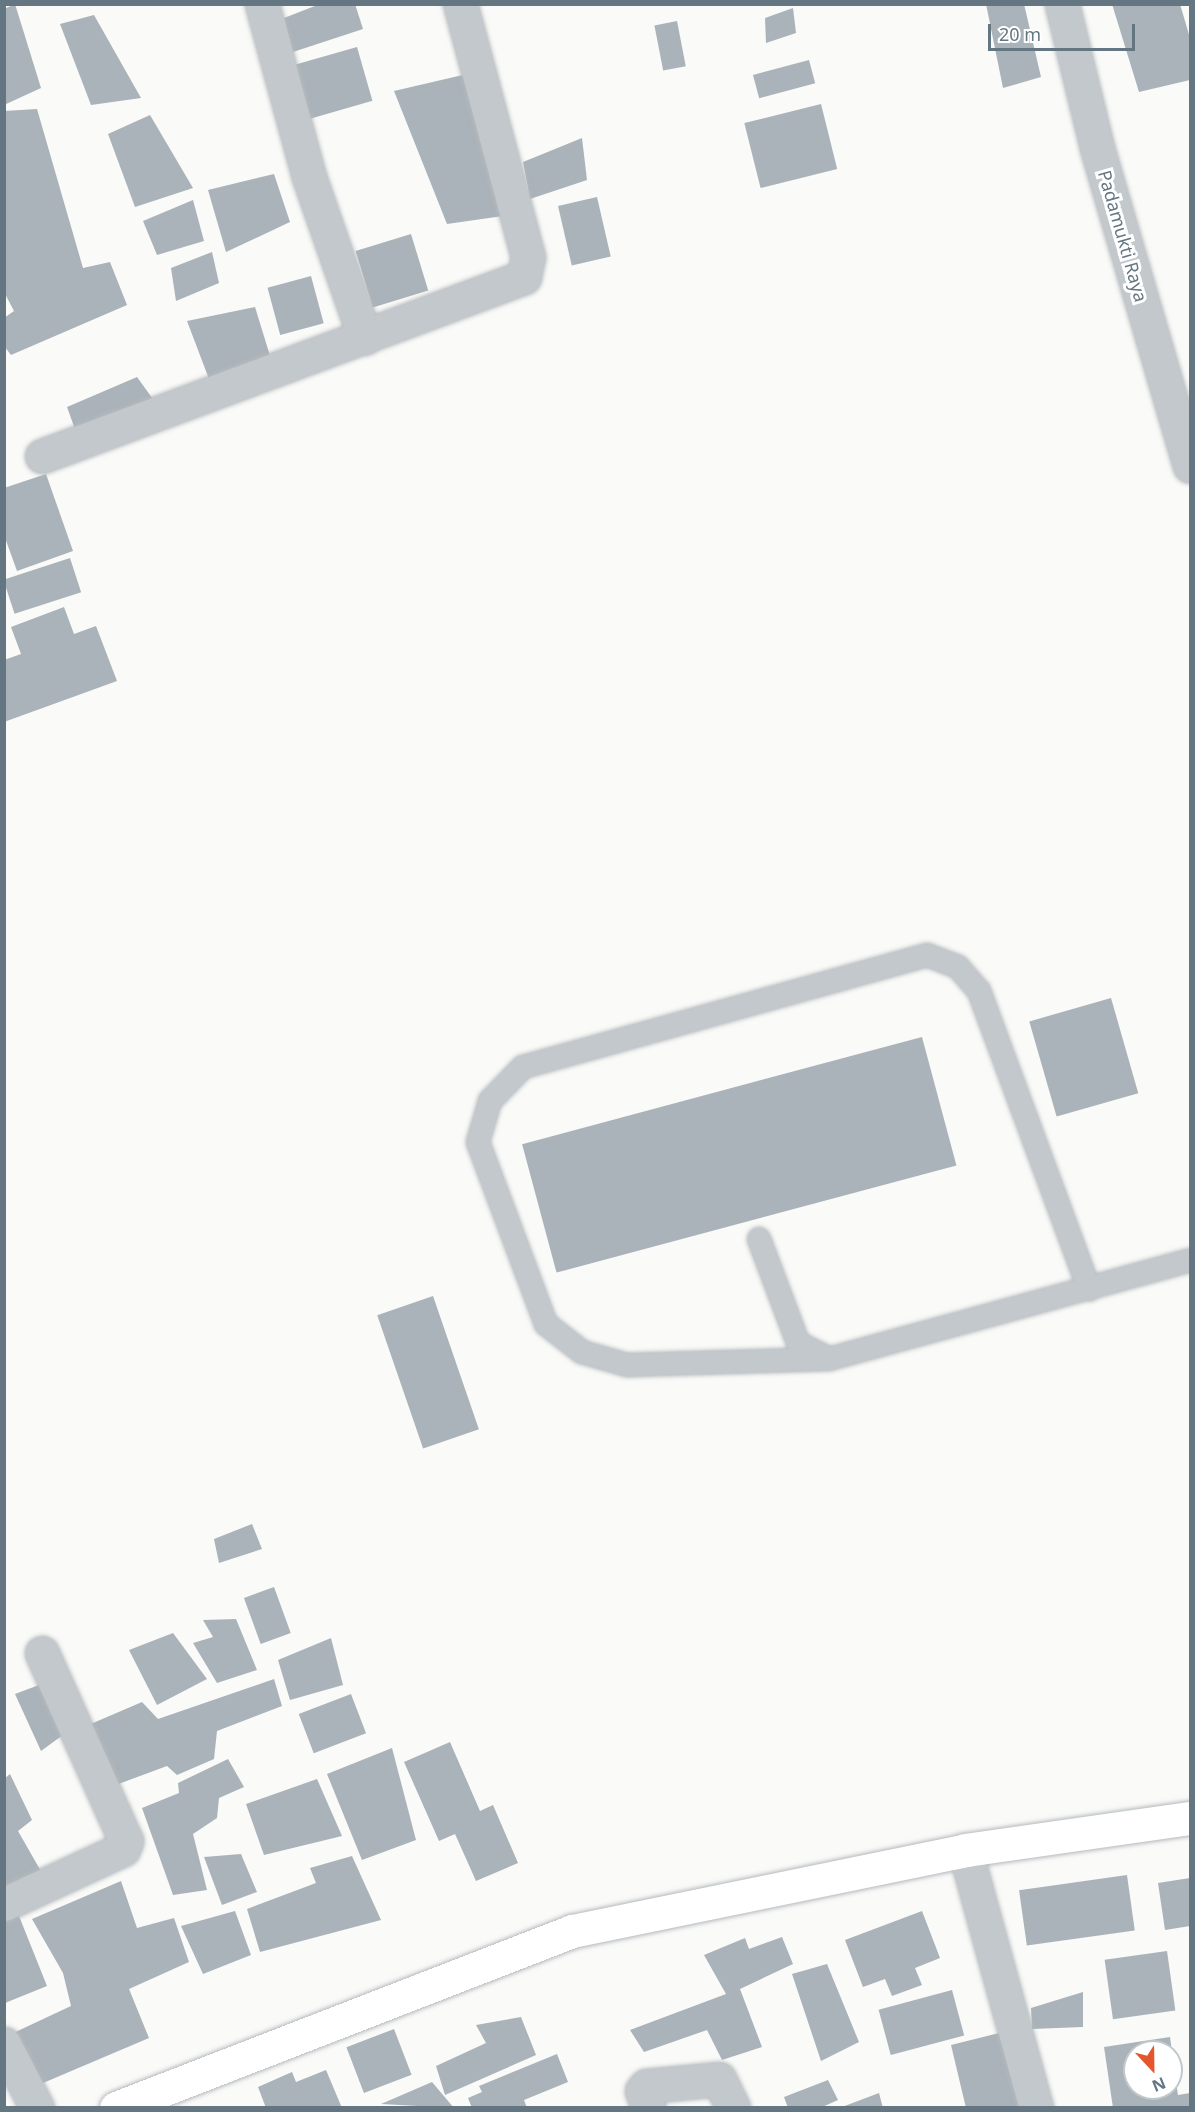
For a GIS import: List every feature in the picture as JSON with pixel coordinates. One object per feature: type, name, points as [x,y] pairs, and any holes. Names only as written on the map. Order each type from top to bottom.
[{"type":"main road","points":[[116,2108],[572,1931],[965,1850],[1191,1818]]},
{"type":"street","points":[[262,4],[309,177],[365,338]]},
{"type":"street","points":[[42,456],[513,284],[529,267],[460,4]]},
{"type":"street","name":"Padamukti Raya","points":[[1062,4],[1097,148],[1191,466]]},
{"type":"street","points":[[4,1904],[123,1849],[126,1841],[42,1653]]},
{"type":"street","points":[[965,1850],[1035,2108]]},
{"type":"street","points":[[4,2044],[37,2108]]},
{"type":"street","points":[[648,2108],[642,2091],[646,2086],[718,2079],[733,2108]]},
{"type":"lane","points":[[1089,1289],[979,991],[958,967],[927,955],[523,1067],[490,1101],[478,1142],[546,1324],[582,1352],[627,1365],[829,1359],[1089,1289],[1191,1260]]},
{"type":"lane","points":[[759,1239],[798,1343],[829,1359]]},
{"type":"building","points":[[15,4],[41,88],[4,105],[4,9]]},
{"type":"building","points":[[320,4],[355,4],[363,29],[293,52],[284,18]]},
{"type":"building","points":[[986,4],[1024,4],[1041,77],[1003,88]]},
{"type":"building","points":[[1112,4],[1180,4],[1190,38],[1190,80],[1139,92]]},
{"type":"building","points":[[793,8],[796,33],[766,43],[765,18]]},
{"type":"building","points":[[94,15],[141,98],[91,105],[60,24]]},
{"type":"building","points":[[677,21],[686,66],[663,71],[654,25]]},
{"type":"building","points":[[357,47],[372,101],[303,121],[288,67]]},
{"type":"building","points":[[809,60],[815,83],[759,98],[753,75]]},
{"type":"building","points":[[467,74],[503,216],[447,224],[394,91]]},
{"type":"building","points":[[821,104],[837,169],[761,188],[744,123]]},
{"type":"building","points":[[37,109],[83,268],[110,262],[127,305],[11,355],[4,346],[4,318],[14,311],[4,292],[4,111]]},
{"type":"building","points":[[150,115],[193,188],[135,207],[108,134]]},
{"type":"building","points":[[582,138],[587,180],[530,199],[523,162]]},
{"type":"building","points":[[274,174],[290,222],[226,252],[208,190]]},
{"type":"building","points":[[597,197],[611,256],[572,265],[558,206]]},
{"type":"building","points":[[193,200],[204,241],[157,255],[143,221]]},
{"type":"building","points":[[411,234],[428,290],[373,307],[356,251]]},
{"type":"building","points":[[212,252],[219,283],[176,301],[171,268]]},
{"type":"building","points":[[311,276],[324,323],[280,335],[268,288]]},
{"type":"building","points":[[255,307],[271,359],[209,379],[187,321]]},
{"type":"building","points":[[137,377],[155,402],[76,432],[67,407]]},
{"type":"building","points":[[46,474],[73,551],[17,571],[4,535],[4,488]]},
{"type":"building","points":[[70,558],[81,592],[15,614],[4,579]]},
{"type":"building","points":[[64,607],[74,634],[96,626],[117,681],[4,722],[4,660],[21,654],[11,627]]},
{"type":"building","points":[[1111,998],[1138,1093],[1057,1117],[1029,1021]]},
{"type":"building","points":[[922,1037],[956,1165],[557,1273],[522,1144]]},
{"type":"building","points":[[433,1296],[479,1429],[423,1449],[377,1315]]},
{"type":"building","points":[[252,1524],[262,1549],[219,1563],[214,1539]]},
{"type":"building","points":[[274,1587],[291,1633],[261,1644],[244,1598]]},
{"type":"building","points":[[236,1619],[257,1670],[217,1683],[193,1643],[213,1637],[203,1620]]},
{"type":"building","points":[[173,1633],[207,1679],[157,1705],[129,1650]]},
{"type":"building","points":[[331,1638],[343,1685],[290,1700],[278,1660]]},
{"type":"building","points":[[274,1679],[282,1706],[217,1731],[214,1759],[177,1775],[167,1766],[113,1786],[86,1726],[142,1702],[158,1719]]},
{"type":"building","points":[[47,1682],[67,1732],[41,1751],[15,1694]]},
{"type":"building","points":[[351,1694],[366,1733],[314,1753],[299,1714]]},
{"type":"building","points":[[450,1742],[480,1811],[493,1805],[518,1863],[476,1881],[455,1834],[439,1841],[404,1762]]},
{"type":"building","points":[[392,1748],[416,1840],[362,1860],[327,1774]]},
{"type":"building","points":[[228,1759],[244,1787],[219,1798],[217,1818],[193,1834],[207,1890],[173,1895],[142,1808],[179,1793],[178,1783]]},
{"type":"building","points":[[10,1774],[32,1820],[18,1831],[42,1873],[4,1894],[4,1779]]},
{"type":"building","points":[[317,1779],[342,1836],[264,1855],[246,1804]]},
{"type":"building","points":[[241,1854],[257,1892],[222,1905],[204,1857]]},
{"type":"building","points":[[352,1856],[381,1920],[260,1952],[247,1909],[316,1883],[310,1868]]},
{"type":"building","points":[[1127,1875],[1135,1930],[1027,1946],[1019,1890]]},
{"type":"building","points":[[1190,1878],[1190,1926],[1165,1930],[1158,1883]]},
{"type":"building","points":[[121,1881],[137,1928],[174,1918],[189,1962],[129,1989],[149,2038],[36,2086],[9,2035],[71,2006],[63,1973],[32,1919]]},
{"type":"building","points":[[17,1911],[47,1986],[5,2003],[5,1916]]},
{"type":"building","points":[[235,1911],[251,1955],[203,1974],[181,1926]]},
{"type":"building","points":[[922,1911],[940,1958],[915,1968],[922,1985],[892,1996],[885,1979],[863,1987],[845,1940]]},
{"type":"building","points":[[782,1937],[793,1964],[740,1989],[762,2047],[722,2060],[707,2030],[644,2052],[630,2030],[726,1994],[704,1955],[745,1938],[749,1949]]},
{"type":"building","points":[[1167,1951],[1175,2010],[1113,2019],[1105,1960]]},
{"type":"building","points":[[827,1964],[859,2042],[821,2061],[792,1974]]},
{"type":"building","points":[[952,1990],[964,2035],[891,2055],[879,2010]]},
{"type":"building","points":[[1083,1992],[1083,2027],[1032,2029],[1031,2008]]},
{"type":"building","points":[[521,2017],[536,2055],[445,2095],[436,2066],[486,2043],[476,2025]]},
{"type":"building","points":[[394,2029],[412,2075],[364,2093],[346,2047]]},
{"type":"building","points":[[1007,2031],[1026,2108],[966,2108],[951,2045]]},
{"type":"building","points":[[1170,2037],[1170,2040],[1150,2040]]},
{"type":"building","points":[[1123,2044],[1123,2100],[1183,2100],[1183,2094],[1190,2093],[1190,2108],[1113,2108],[1104,2047]]},
{"type":"building","points":[[557,2054],[568,2082],[524,2100],[527,2108],[472,2108],[468,2098],[482,2092],[479,2086]]},
{"type":"building","points":[[326,2070],[342,2108],[266,2108],[258,2087],[292,2072],[296,2082]]},
{"type":"building","points":[[828,2080],[838,2100],[820,2108],[788,2108],[784,2097]]},
{"type":"building","points":[[432,2082],[454,2108],[381,2104]]},
{"type":"building","points":[[879,2093],[883,2108],[842,2108],[842,2107]]}]
